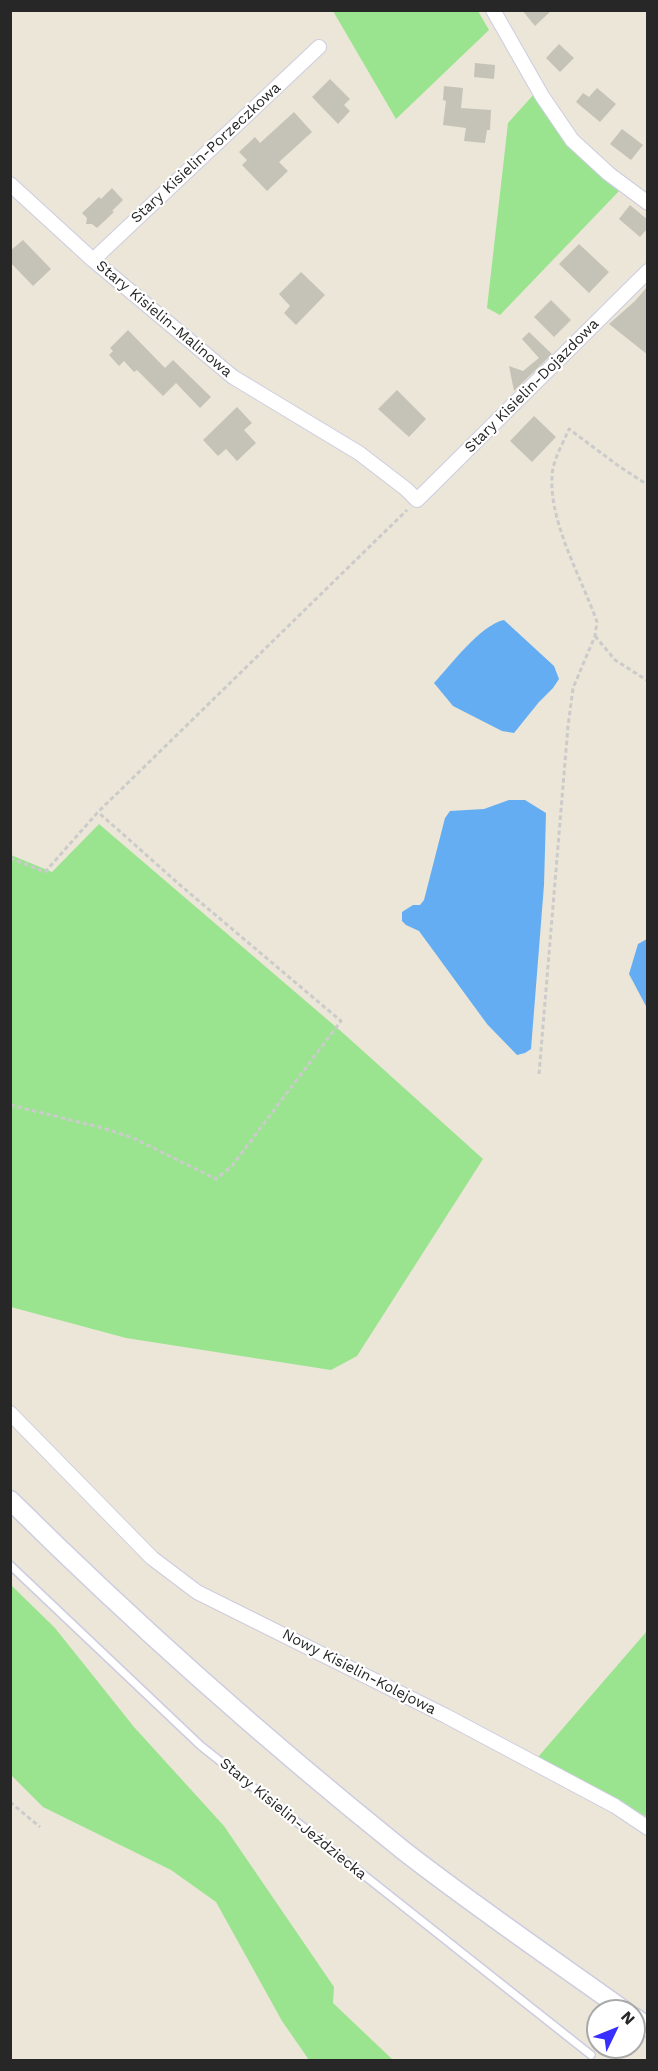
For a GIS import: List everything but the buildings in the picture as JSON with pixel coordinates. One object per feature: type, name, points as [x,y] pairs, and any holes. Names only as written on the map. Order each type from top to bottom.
[{"type":"main road","points":[[10,1500],[77,1566],[224,1699],[359,1813],[405,1851],[508,1928],[608,1999]]},
{"type":"street","points":[[494,10],[542,96],[572,140],[609,174],[648,203]]},
{"type":"street","name":"Stary Kisielin-Porzeczkowa","points":[[93,260],[319,47]]},
{"type":"street","name":"Stary Kisielin-Malinowa","points":[[10,184],[93,260],[233,377],[359,453],[417,500]]},
{"type":"street","name":"Stary Kisielin-Dojazdowa","points":[[417,500],[648,271]]},
{"type":"street","name":"Nowy Kisielin-Kolejowa","points":[[10,1413],[152,1558],[197,1592],[446,1716],[615,1806],[648,1828]]},
{"type":"lane","name":"Stary Kisielin-Jeździecka","points":[[10,1565],[201,1746],[586,2051]]},
{"type":"path","points":[[539,1074],[570,707],[573,688],[594,636],[597,622],[552,502],[554,466],[569,429],[620,467],[648,484]]},
{"type":"path","points":[[10,858],[45,873],[98,812],[417,500]]},
{"type":"path","points":[[594,636],[615,660],[648,681]]},
{"type":"path","points":[[10,1106],[103,1128],[134,1138],[216,1179],[232,1166],[340,1021],[98,812]]},
{"type":"path","points":[[10,1802],[40,1827]]},
{"type":"green space","points":[[333,11],[478,11],[489,30],[396,119]]},
{"type":"green space","points":[[535,93],[621,189],[500,315],[487,308],[508,123]]},
{"type":"green space","points":[[99,824],[343,1033],[483,1159],[357,1356],[331,1370],[126,1338],[11,1307],[11,855],[52,872]]},
{"type":"green space","points":[[10,1584],[55,1628],[134,1727],[224,1826],[334,1987],[333,2003],[393,2060],[309,2060],[282,2021],[216,1902],[171,1870],[43,1807],[11,1775]]},
{"type":"green space","points":[[647,1631],[647,1817],[538,1757]]},
{"type":"water","points":[[504,620],[554,666],[559,679],[514,733],[502,731],[453,706],[434,683],[476,637],[485,629]]},
{"type":"water","points":[[509,800],[525,800],[546,813],[544,885],[531,1049],[517,1055],[487,1024],[419,931],[402,921],[402,912],[413,905],[420,905],[424,900],[445,818],[450,811],[484,809]]},
{"type":"water","points":[[647,939],[647,1008],[629,974],[638,944]]}]
